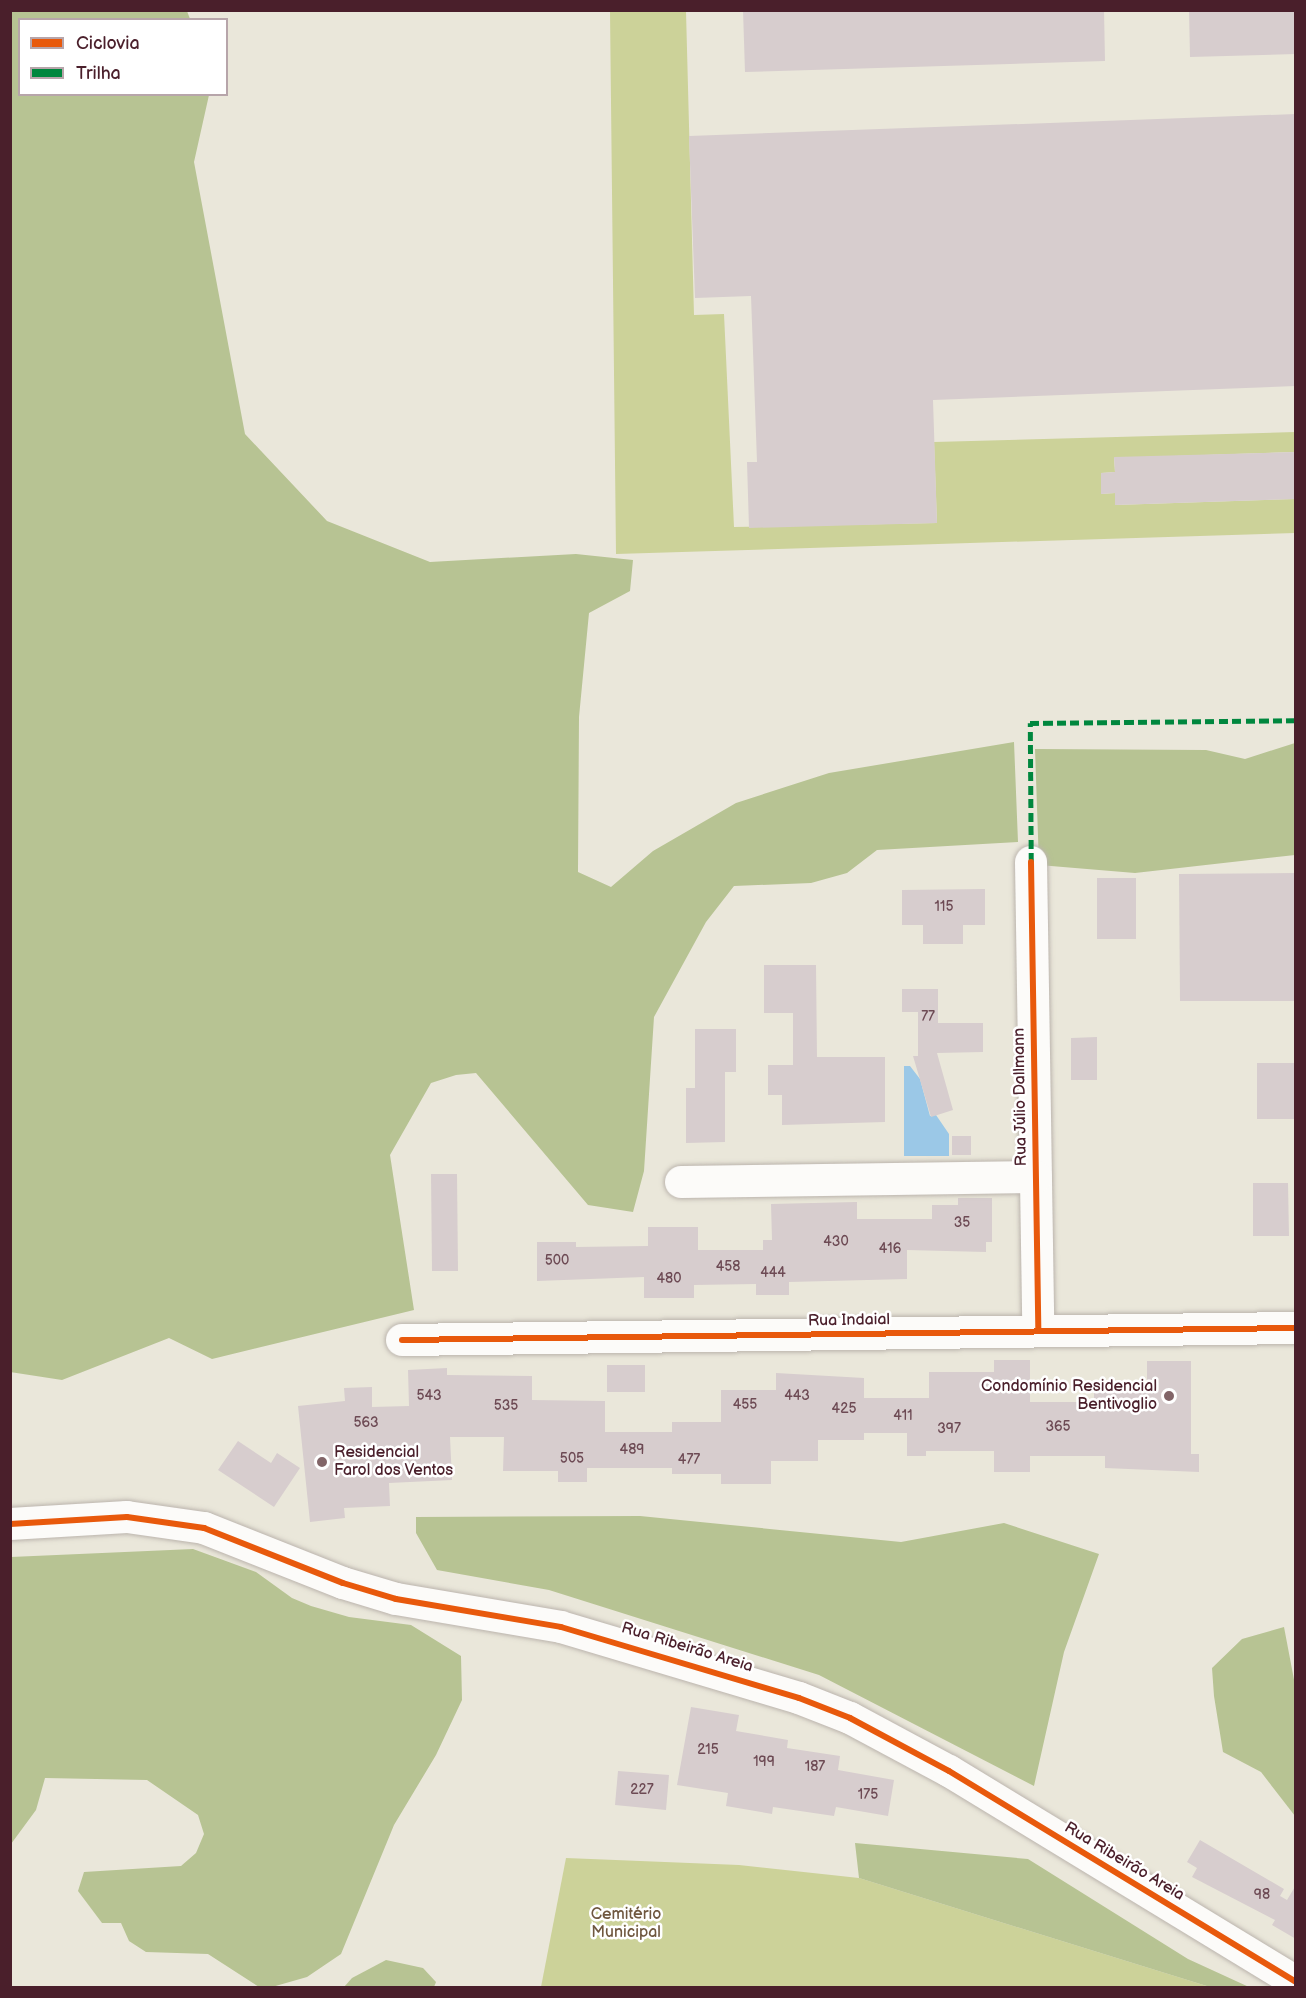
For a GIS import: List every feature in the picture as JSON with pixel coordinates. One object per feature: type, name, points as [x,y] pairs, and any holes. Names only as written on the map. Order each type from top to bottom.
[{"type":"street","name":"Rua Júlio Dallmann","points":[[1031,862],[1038,1331]]},
{"type":"street","points":[[681,1182],[1036,1177]]},
{"type":"street","name":"Rua Indaial","points":[[402,1340],[1296,1328]]},
{"type":"street","name":"Rua Ribeirão Areia","points":[[10,1524],[127,1517],[204,1528],[343,1583],[396,1599],[591,1634],[799,1698],[850,1718],[949,1771],[1296,1982]]},
{"type":"green space","points":[[10,11],[187,11],[190,18],[18,18],[18,96],[209,96],[194,162],[245,434],[327,521],[430,562],[576,554],[633,560],[630,591],[589,613],[579,717],[578,872],[611,887],[653,851],[736,803],[829,773],[1014,742],[1018,842],[877,850],[847,873],[811,883],[734,886],[706,922],[654,1017],[644,1171],[633,1212],[588,1205],[476,1073],[456,1075],[431,1083],[390,1155],[414,1310],[212,1359],[169,1338],[62,1380],[10,1372]]},
{"type":"green space","points":[[610,11],[686,11],[694,315],[724,314],[734,527],[937,523],[934,442],[1295,432],[1295,452],[1114,458],[1115,472],[1101,473],[1101,494],[1115,493],[1115,505],[1295,499],[1295,533],[616,554]]},
{"type":"green space","points":[[1295,743],[1295,855],[1135,873],[1039,865],[1035,749],[1206,750],[1245,759]]},
{"type":"green space","points":[[640,1516],[901,1542],[1004,1523],[1099,1554],[1064,1652],[1034,1786],[819,1675],[549,1590],[437,1570],[416,1533],[416,1517]]},
{"type":"green space","points":[[193,1549],[256,1572],[292,1598],[311,1606],[349,1617],[411,1625],[461,1656],[462,1700],[436,1755],[394,1825],[341,1954],[307,1977],[272,1987],[259,1987],[208,1954],[146,1952],[129,1941],[121,1923],[102,1923],[78,1891],[84,1872],[181,1866],[196,1853],[204,1834],[198,1815],[147,1780],[45,1778],[36,1810],[11,1844],[11,1557]]},
{"type":"green space","points":[[1284,1627],[1295,1685],[1295,1816],[1261,1772],[1223,1752],[1212,1668],[1242,1639]]},
{"type":"green space","points":[[855,1843],[1028,1859],[1188,1959],[1249,1987],[1210,1987],[859,1878]]},
{"type":"green space","name":"Cemitério Municipal","points":[[566,1858],[739,1865],[859,1878],[1210,1987],[541,1987]]},
{"type":"green space","points":[[386,1960],[423,1968],[436,1982],[434,1987],[344,1987],[352,1978]]},
{"type":"water","points":[[904,1066],[910,1066],[920,1079],[930,1116],[936,1115],[949,1134],[949,1156],[904,1156]]},
{"type":"building","points":[[743,10],[1104,10],[1105,61],[745,72]]},
{"type":"building","points":[[1189,10],[1296,10],[1296,54],[1190,57]]},
{"type":"building","points":[[1296,114],[1296,386],[933,400],[937,523],[749,528],[747,462],[757,462],[751,296],[695,298],[689,136]]},
{"type":"building","points":[[1296,452],[1296,499],[1115,505],[1115,493],[1101,494],[1101,473],[1115,472],[1114,457]]},
{"type":"building","points":[[1296,873],[1296,1001],[1180,1001],[1179,874]]},
{"type":"building","points":[[1097,878],[1136,878],[1136,939],[1097,939]]},
{"type":"building","points":[[985,889],[985,925],[963,925],[963,944],[923,944],[923,925],[902,925],[902,890]]},
{"type":"building","points":[[764,965],[816,965],[817,1057],[885,1057],[885,1122],[782,1125],[782,1095],[768,1095],[768,1065],[793,1065],[793,1013],[764,1013]]},
{"type":"building","points":[[902,989],[938,989],[938,1023],[983,1023],[983,1052],[937,1053],[953,1110],[931,1117],[913,1056],[918,1056],[918,1012],[902,1012]]},
{"type":"building","points":[[695,1029],[736,1029],[736,1072],[725,1072],[725,1142],[686,1143],[686,1088],[695,1088]]},
{"type":"building","points":[[1097,1037],[1097,1080],[1071,1080],[1071,1038]]},
{"type":"building","points":[[1257,1063],[1296,1063],[1296,1119],[1257,1119]]},
{"type":"building","points":[[952,1136],[971,1136],[971,1155],[952,1155]]},
{"type":"building","points":[[431,1174],[457,1174],[458,1271],[432,1271]]},
{"type":"building","points":[[1253,1183],[1288,1183],[1289,1236],[1253,1236]]},
{"type":"building","points":[[958,1198],[992,1198],[992,1242],[986,1242],[986,1252],[907,1250],[907,1279],[789,1282],[789,1295],[756,1295],[756,1284],[694,1285],[694,1298],[644,1298],[644,1277],[537,1281],[537,1242],[576,1242],[576,1247],[648,1246],[648,1227],[698,1227],[698,1250],[763,1250],[763,1240],[772,1240],[771,1204],[857,1202],[857,1219],[932,1219],[932,1205],[958,1205]]},
{"type":"building","points":[[994,1360],[1030,1360],[1030,1402],[1094,1402],[1094,1390],[1147,1390],[1147,1361],[1191,1361],[1191,1454],[1199,1454],[1199,1472],[1105,1468],[1105,1456],[1030,1456],[1030,1472],[994,1472],[994,1451],[926,1451],[926,1456],[907,1456],[907,1433],[864,1433],[864,1440],[818,1440],[818,1461],[771,1461],[771,1484],[721,1484],[721,1474],[672,1474],[672,1468],[587,1468],[587,1482],[558,1482],[558,1471],[503,1471],[504,1437],[450,1437],[452,1480],[389,1483],[390,1506],[344,1508],[345,1518],[310,1522],[298,1406],[345,1401],[344,1388],[372,1387],[372,1407],[409,1406],[408,1370],[447,1368],[447,1375],[532,1376],[532,1400],[605,1401],[605,1432],[672,1432],[672,1422],[721,1422],[721,1390],[776,1390],[776,1373],[864,1378],[864,1398],[929,1398],[929,1372],[994,1372]]},
{"type":"building","points":[[607,1365],[645,1365],[645,1392],[607,1392]]},
{"type":"building","points":[[238,1441],[271,1463],[277,1453],[300,1468],[274,1507],[218,1470]]},
{"type":"building","points":[[691,1707],[739,1715],[736,1731],[788,1740],[787,1748],[840,1756],[838,1770],[894,1780],[888,1816],[836,1807],[834,1816],[773,1807],[772,1814],[726,1806],[728,1793],[677,1785]]},
{"type":"building","points":[[618,1771],[669,1775],[666,1810],[615,1805]]},
{"type":"building","points":[[1200,1840],[1284,1889],[1280,1896],[1287,1900],[1296,1885],[1296,1939],[1272,1925],[1275,1920],[1192,1877],[1197,1868],[1187,1862]]},
{"type":"marked path","points":[[1031,862],[1030,723],[1296,720]]},
{"type":"cycle path","points":[[1031,862],[1038,1331]]},
{"type":"cycle path","points":[[402,1340],[1296,1328]]},
{"type":"cycle path","points":[[10,1524],[127,1517],[204,1528],[343,1583],[396,1599],[561,1627],[799,1698],[850,1718],[949,1771],[1296,1982]]},
{"type":"place","name":"Condomínio Residencial Bentivoglio","points":[[1169,1396]]},
{"type":"place","name":"Residencial Farol dos Ventos","points":[[322,1462]]}]
